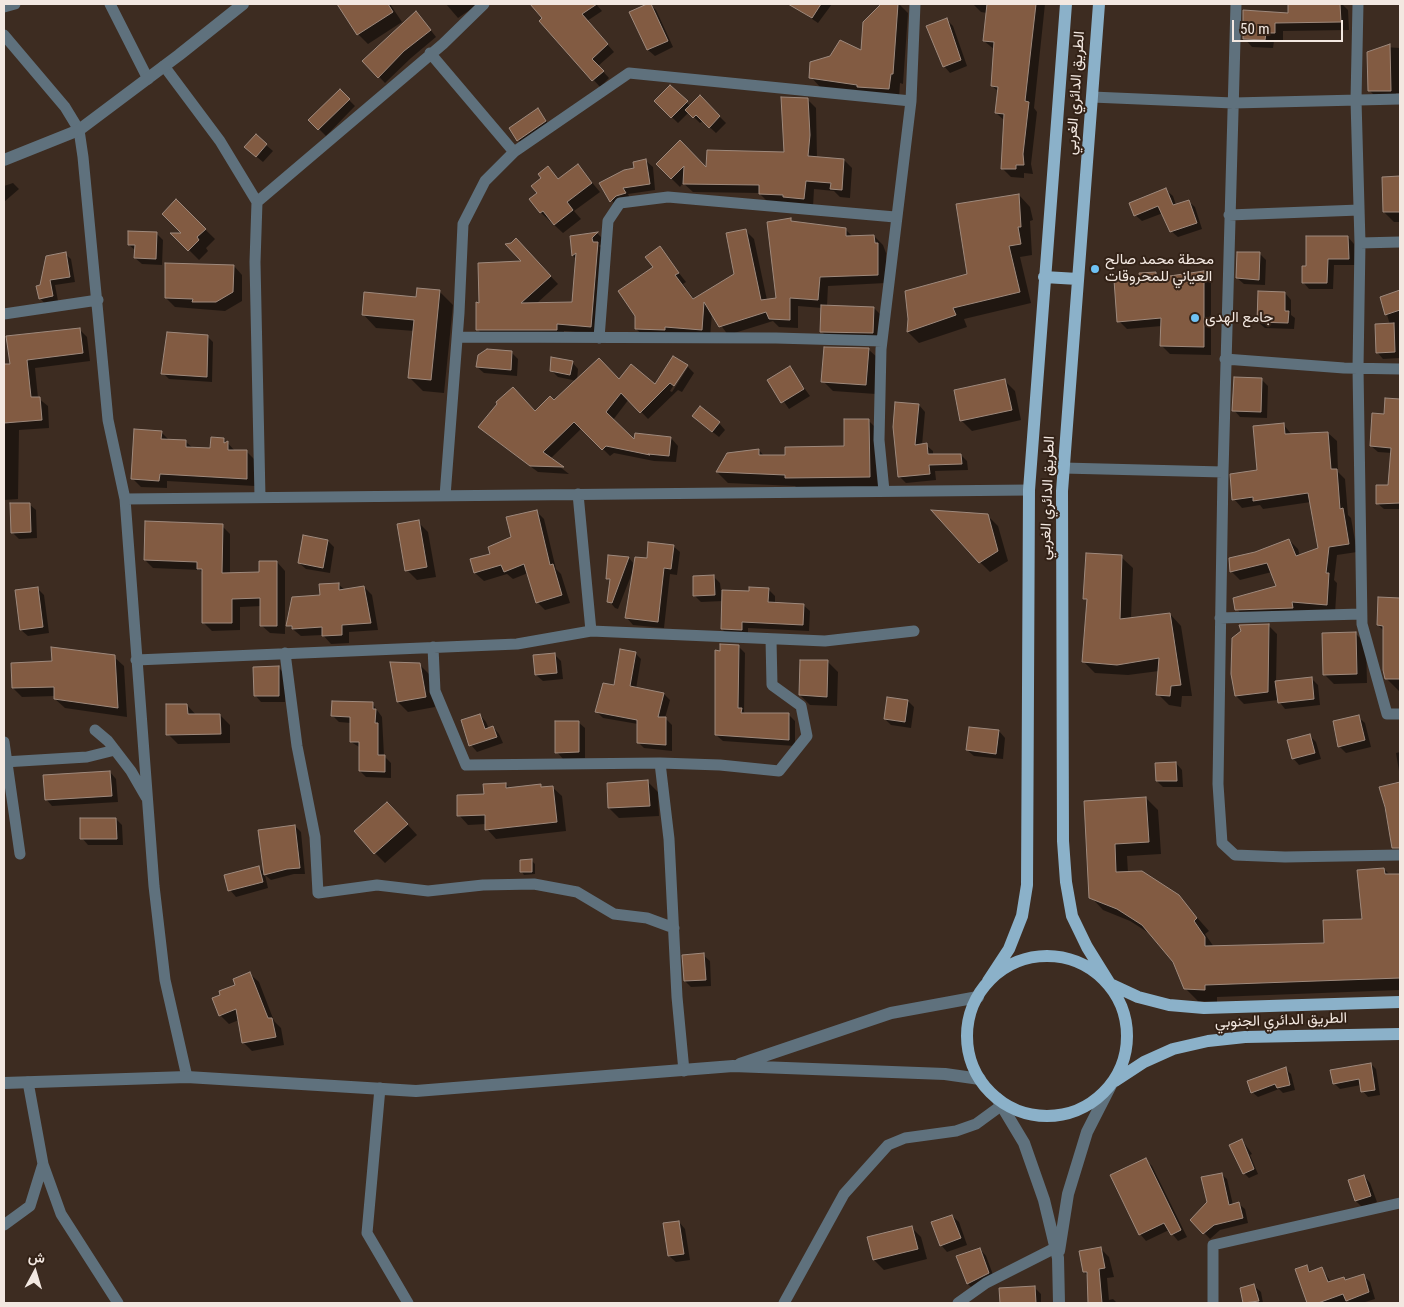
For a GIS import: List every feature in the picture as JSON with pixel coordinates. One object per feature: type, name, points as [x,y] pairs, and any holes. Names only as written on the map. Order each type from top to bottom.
[{"type":"main road","name":"الطريق الدائري الغربي","points":[[988,981],[1008,949],[1019,924],[1027,885],[1029,490],[1066,4]]},
{"type":"main road","name":"الطريق الدائري الغربي","points":[[1099,4],[1063,468],[1063,831],[1066,882],[1072,916],[1087,947],[1110,984]]},
{"type":"main road","points":[[1044,277],[1078,279]]},
{"type":"main road","points":[[1036,956],[1063,957],[1089,967],[1110,984],[1123,1007],[1128,1033],[1124,1059],[1112,1083],[1094,1101],[1071,1112],[1046,1116],[1020,1111],[1000,1102],[980,1079],[969,1055],[967,1029],[974,1003],[988,981],[1010,965],[1036,956]]},
{"type":"main road","name":"الطريق الدائري الجنوبي","points":[[1110,984],[1138,997],[1169,1005],[1204,1008],[1400,1002]]},
{"type":"main road","name":"الطريق الدائري الجنوبي","points":[[1112,1083],[1144,1062],[1173,1049],[1208,1041],[1245,1036],[1400,1034]]},
{"type":"street","points":[[4,7],[15,4]]},
{"type":"street","points":[[110,4],[148,79]]},
{"type":"street","points":[[4,160],[79,130],[148,79],[243,4]]},
{"type":"street","points":[[257,202],[430,53],[444,44],[484,4]]},
{"type":"street","points":[[884,491],[879,440],[882,341],[895,217],[911,101],[915,4]]},
{"type":"street","points":[[1236,4],[1224,359],[1218,784],[1222,842],[1235,854],[1285,857],[1400,855]]},
{"type":"street","points":[[1358,4],[1356,100],[1360,242],[1358,368],[1361,614],[1362,624],[1387,714],[1400,714]]},
{"type":"street","points":[[4,36],[65,107],[79,130],[84,156],[108,420],[125,499],[154,886],[165,980],[187,1076]]},
{"type":"street","points":[[430,53],[514,152]]},
{"type":"street","points":[[164,66],[220,141],[257,202],[255,262],[260,497]]},
{"type":"street","points":[[445,496],[458,337],[463,224],[485,181],[514,152],[629,73],[911,101]]},
{"type":"street","points":[[1092,97],[1233,103],[1400,99]]},
{"type":"street","points":[[599,338],[608,221],[620,203],[668,197],[895,217]]},
{"type":"street","points":[[1229,215],[1359,210]]},
{"type":"street","points":[[1360,242],[1400,242]]},
{"type":"street","points":[[4,314],[98,300]]},
{"type":"street","points":[[458,337],[776,338],[882,341]]},
{"type":"street","points":[[1224,359],[1400,369]]},
{"type":"street","points":[[1063,468],[1223,472]]},
{"type":"street","points":[[125,499],[1029,490]]},
{"type":"street","points":[[578,494],[591,631]]},
{"type":"street","points":[[1220,618],[1361,614]]},
{"type":"street","points":[[136,660],[517,644],[591,631],[826,641],[914,631]]},
{"type":"street","points":[[433,647],[435,691],[466,765],[660,763],[720,765],[778,771],[807,736],[801,706],[772,685],[771,639]]},
{"type":"street","points":[[285,653],[297,746],[315,836],[318,893],[377,884],[428,891],[483,885],[534,884],[577,892],[614,914],[647,918],[674,928]]},
{"type":"street","points":[[94,730],[108,741],[115,750],[131,771],[148,800]]},
{"type":"street","points":[[4,742],[5,762],[20,854]]},
{"type":"street","points":[[5,762],[87,757],[115,750]]},
{"type":"street","points":[[660,763],[669,839],[684,1071]]},
{"type":"street","points":[[733,1066],[891,1013],[978,997]]},
{"type":"street","points":[[4,1083],[187,1076],[416,1091],[733,1066],[935,1074],[980,1079]]},
{"type":"street","points":[[28,1082],[43,1164],[61,1214],[118,1303]]},
{"type":"street","points":[[1056,1253],[1068,1194],[1088,1132],[1112,1083]]},
{"type":"street","points":[[380,1088],[367,1233],[408,1303]]},
{"type":"street","points":[[784,1303],[844,1194],[888,1145],[905,1138],[956,1131],[969,1127],[1000,1102],[1024,1143],[1044,1200],[1056,1253],[1060,1303]]},
{"type":"street","points":[[4,1225],[30,1206],[43,1164]]},
{"type":"street","points":[[1213,1303],[1213,1245],[1400,1203]]},
{"type":"street","points":[[958,1303],[986,1283],[1056,1253]]},
{"type":"building","points":[[337,4],[388,4],[393,12],[357,35]]},
{"type":"building","points":[[530,4],[597,4],[582,14],[608,44],[592,59],[604,71],[592,81],[539,21],[542,18]]},
{"type":"building","points":[[651,4],[668,41],[647,50],[629,12]]},
{"type":"building","points":[[788,4],[821,4],[812,18]]},
{"type":"building","points":[[881,4],[898,4],[893,74],[891,74],[889,89],[857,87],[857,85],[809,78],[810,62],[830,56],[840,40],[861,50],[863,22]]},
{"type":"building","points":[[987,4],[1036,4],[1025,101],[1029,102],[1023,154],[1024,165],[1016,165],[1016,169],[1001,169],[1004,114],[995,113],[998,87],[991,86],[994,42],[983,41]]},
{"type":"building","points":[[1288,4],[1340,4],[1341,22],[1275,23],[1275,33],[1266,33],[1265,40],[1243,39],[1243,10],[1288,13]]},
{"type":"building","points":[[416,11],[431,30],[404,51],[378,78],[362,61]]},
{"type":"building","points":[[947,18],[961,60],[943,67],[926,26]]},
{"type":"building","points":[[1390,44],[1391,91],[1368,91],[1367,52]]},
{"type":"building","points":[[670,85],[688,101],[671,118],[654,101]]},
{"type":"building","points":[[340,89],[350,99],[318,130],[308,120]]},
{"type":"building","points":[[700,95],[720,116],[709,128],[696,115],[693,118],[685,110]]},
{"type":"building","points":[[781,97],[808,98],[810,135],[808,156],[844,159],[842,190],[830,189],[831,183],[806,181],[804,199],[783,197],[783,195],[759,194],[759,185],[683,184],[684,166],[671,179],[656,164],[680,140],[706,167],[707,150],[784,152]]},
{"type":"building","points":[[538,108],[546,121],[517,141],[509,128]]},
{"type":"building","points":[[256,134],[267,144],[256,157],[244,147]]},
{"type":"building","points":[[646,159],[650,184],[623,188],[626,193],[616,196],[610,202],[599,183],[624,170],[634,168],[633,162]]},
{"type":"building","points":[[578,164],[592,183],[567,202],[573,210],[554,225],[543,211],[540,213],[529,199],[537,193],[531,186],[541,178],[538,174],[548,166],[558,179]]},
{"type":"building","points":[[1400,176],[1400,212],[1383,212],[1382,177]]},
{"type":"building","points":[[1166,188],[1173,205],[1189,200],[1197,223],[1170,232],[1158,206],[1134,216],[1129,203]]},
{"type":"building","points":[[1019,194],[1021,227],[1018,227],[1021,244],[1009,246],[1020,292],[953,308],[956,315],[907,332],[908,319],[905,291],[967,274],[956,204]]},
{"type":"building","points":[[176,199],[206,229],[197,237],[199,240],[188,251],[170,233],[181,233],[162,214]]},
{"type":"building","points":[[791,218],[791,221],[846,228],[846,236],[874,235],[875,243],[878,243],[878,275],[820,277],[818,300],[790,298],[790,320],[769,319],[766,312],[719,327],[704,302],[702,330],[665,327],[665,330],[635,329],[635,316],[618,291],[653,267],[645,257],[660,246],[679,273],[675,275],[693,299],[734,274],[726,233],[746,229],[761,300],[776,298],[767,222]]},
{"type":"building","points":[[128,231],[157,232],[156,259],[134,258],[135,245],[128,245]]},
{"type":"building","points":[[598,232],[592,238],[593,242],[598,242],[591,327],[557,324],[557,330],[476,330],[476,302],[479,303],[478,263],[521,261],[505,244],[511,243],[516,238],[551,276],[521,303],[572,302],[576,253],[572,256],[570,236]]},
{"type":"building","points":[[1306,236],[1348,236],[1349,259],[1328,259],[1327,283],[1302,283],[1302,266],[1306,266]]},
{"type":"building","points":[[66,252],[70,277],[50,280],[53,296],[39,299],[36,286],[40,285],[46,256]]},
{"type":"building","points":[[1237,252],[1260,252],[1259,280],[1236,278]]},
{"type":"building","points":[[165,263],[234,265],[233,292],[216,302],[192,302],[193,299],[165,298]]},
{"type":"building","points":[[1204,271],[1204,347],[1160,346],[1161,318],[1117,322],[1114,280],[1140,278],[1139,273],[1156,272],[1156,278]]},
{"type":"building","points":[[417,288],[440,290],[431,380],[408,378],[414,320],[362,315],[364,292],[416,297]]},
{"type":"building","points":[[1400,290],[1400,310],[1385,315],[1380,297]]},
{"type":"building","points":[[1258,291],[1285,292],[1285,311],[1289,311],[1288,323],[1257,322]]},
{"type":"building","points":[[821,305],[874,307],[873,333],[820,332]]},
{"type":"building","points":[[1394,323],[1395,352],[1376,353],[1375,324]]},
{"type":"building","points":[[80,328],[83,353],[27,360],[31,397],[40,397],[42,420],[4,423],[4,364],[10,364],[6,336]]},
{"type":"building","points":[[167,332],[208,335],[207,377],[161,374]]},
{"type":"building","points":[[824,347],[869,348],[866,385],[821,382]]},
{"type":"building","points":[[487,349],[512,351],[511,370],[476,367],[478,355]]},
{"type":"building","points":[[673,356],[688,365],[674,386],[670,383],[640,413],[621,393],[606,412],[634,439],[635,433],[671,437],[669,456],[648,454],[650,455],[606,446],[602,450],[574,422],[543,452],[564,467],[530,466],[478,427],[497,404],[496,402],[513,387],[535,411],[550,396],[554,400],[599,358],[619,379],[631,364],[655,384]]},
{"type":"building","points":[[551,357],[573,361],[570,375],[550,371]]},
{"type":"building","points":[[790,366],[804,389],[781,403],[767,380]]},
{"type":"building","points":[[1234,377],[1262,378],[1261,412],[1232,411]]},
{"type":"building","points":[[1005,379],[1012,410],[960,421],[954,390]]},
{"type":"building","points":[[1385,398],[1400,399],[1400,503],[1376,504],[1376,485],[1388,485],[1391,448],[1370,446],[1372,413],[1384,414]]},
{"type":"building","points":[[895,402],[919,404],[915,445],[927,443],[928,454],[961,454],[962,464],[929,465],[930,474],[898,477],[893,427]]},
{"type":"building","points":[[700,406],[720,422],[712,432],[692,416]]},
{"type":"building","points":[[844,419],[869,419],[870,477],[785,478],[785,475],[716,472],[727,453],[759,449],[759,455],[785,455],[785,447],[844,446]]},
{"type":"building","points":[[1284,423],[1285,434],[1328,432],[1331,469],[1337,469],[1340,509],[1343,508],[1349,544],[1329,547],[1326,573],[1329,573],[1327,605],[1292,602],[1293,608],[1235,610],[1233,598],[1276,586],[1267,563],[1230,572],[1229,558],[1255,552],[1289,539],[1296,556],[1318,548],[1308,493],[1253,501],[1253,497],[1232,500],[1230,474],[1257,470],[1253,426]]},
{"type":"building","points":[[134,429],[162,431],[161,439],[186,440],[186,447],[210,448],[211,437],[224,438],[224,443],[228,441],[228,450],[247,450],[247,479],[160,474],[159,481],[131,479]]},
{"type":"building","points":[[10,503],[30,503],[31,532],[11,533]]},
{"type":"building","points":[[537,510],[550,565],[553,564],[562,595],[536,603],[524,564],[504,572],[501,565],[474,573],[470,559],[490,554],[488,547],[511,537],[506,517]]},
{"type":"building","points":[[931,510],[988,514],[998,551],[979,563]]},
{"type":"building","points":[[419,520],[427,567],[405,571],[397,524]]},
{"type":"building","points":[[145,521],[223,524],[222,573],[259,572],[259,561],[277,561],[277,626],[260,626],[260,598],[232,599],[232,623],[202,623],[202,569],[197,569],[197,562],[144,560]]},
{"type":"building","points":[[303,535],[328,540],[323,568],[298,563]]},
{"type":"building","points":[[648,542],[674,545],[671,569],[664,568],[658,622],[625,618],[635,557],[647,558]]},
{"type":"building","points":[[1086,553],[1122,555],[1120,619],[1170,613],[1181,685],[1171,686],[1170,696],[1156,695],[1159,658],[1117,665],[1082,662],[1087,599],[1083,599]]},
{"type":"building","points":[[608,555],[629,557],[612,603],[607,602],[610,579],[606,579]]},
{"type":"building","points":[[714,575],[715,595],[693,596],[693,576]]},
{"type":"building","points":[[339,583],[339,590],[364,586],[371,623],[342,625],[342,635],[322,636],[322,627],[292,629],[292,626],[286,626],[292,597],[320,595],[319,584]]},
{"type":"building","points":[[38,587],[43,627],[20,630],[15,590]]},
{"type":"building","points":[[749,587],[769,588],[768,602],[804,604],[803,625],[742,622],[742,630],[721,629],[722,590],[749,591]]},
{"type":"building","points":[[1378,597],[1400,598],[1400,679],[1385,679],[1383,670],[1383,626],[1377,625]]},
{"type":"building","points":[[1269,624],[1268,692],[1235,696],[1231,674],[1232,638],[1241,631],[1239,625]]},
{"type":"building","points":[[1356,632],[1357,674],[1323,675],[1322,633]]},
{"type":"building","points":[[720,644],[739,645],[738,708],[742,708],[741,713],[789,713],[789,740],[715,735],[715,650],[720,651]]},
{"type":"building","points":[[51,647],[115,655],[118,708],[54,699],[54,687],[12,688],[11,663],[52,661]]},
{"type":"building","points":[[620,649],[636,652],[630,686],[664,693],[658,717],[666,717],[666,745],[637,743],[637,720],[595,712],[603,683],[614,685]]},
{"type":"building","points":[[555,653],[557,673],[535,675],[533,655]]},
{"type":"building","points":[[800,660],[828,660],[827,697],[799,695]]},
{"type":"building","points":[[390,662],[420,663],[426,697],[397,702]]},
{"type":"building","points":[[279,666],[279,696],[254,696],[253,667]]},
{"type":"building","points":[[1312,677],[1314,699],[1278,703],[1275,681]]},
{"type":"building","points":[[887,697],[908,700],[905,722],[884,719]]},
{"type":"building","points":[[332,701],[373,702],[373,709],[376,709],[375,723],[378,723],[378,755],[385,755],[385,772],[359,771],[359,742],[350,742],[350,717],[331,716]]},
{"type":"building","points":[[166,704],[187,704],[188,714],[220,714],[221,734],[166,735]]},
{"type":"building","points":[[480,714],[485,729],[493,726],[497,737],[469,746],[461,720]]},
{"type":"building","points":[[1359,715],[1365,740],[1338,747],[1333,721]]},
{"type":"building","points":[[555,721],[579,721],[579,752],[555,753]]},
{"type":"building","points":[[969,727],[999,730],[996,754],[966,750]]},
{"type":"building","points":[[1310,734],[1315,753],[1292,759],[1287,740]]},
{"type":"building","points":[[1176,762],[1177,781],[1156,781],[1155,763]]},
{"type":"building","points":[[110,771],[112,796],[45,800],[43,775]]},
{"type":"building","points":[[648,780],[650,806],[608,808],[607,783]]},
{"type":"building","points":[[1400,782],[1400,848],[1392,848],[1385,807],[1379,787]]},
{"type":"building","points":[[506,783],[506,788],[541,784],[541,787],[553,786],[557,822],[485,830],[485,815],[457,816],[457,795],[484,794],[483,784]]},
{"type":"building","points":[[1146,797],[1149,842],[1115,844],[1116,872],[1142,871],[1179,895],[1197,918],[1194,921],[1205,937],[1205,946],[1324,943],[1323,920],[1362,919],[1357,870],[1384,868],[1385,874],[1400,874],[1400,978],[1205,985],[1205,990],[1184,989],[1173,962],[1142,925],[1117,909],[1089,898],[1084,801]]},
{"type":"building","points":[[387,802],[408,824],[374,854],[354,831]]},
{"type":"building","points":[[80,818],[116,818],[117,839],[80,839]]},
{"type":"building","points":[[295,825],[300,868],[264,875],[258,830]]},
{"type":"building","points":[[532,859],[532,872],[520,872],[520,860]]},
{"type":"building","points":[[259,866],[263,882],[228,891],[224,875]]},
{"type":"building","points":[[704,953],[706,980],[684,981],[682,955]]},
{"type":"building","points":[[250,972],[268,1018],[272,1018],[276,1037],[242,1043],[236,1009],[219,1016],[212,998],[220,995],[219,991],[235,985],[233,979]]},
{"type":"building","points":[[1371,1063],[1375,1090],[1361,1092],[1359,1079],[1333,1084],[1330,1070]]},
{"type":"building","points":[[1286,1067],[1290,1085],[1277,1088],[1275,1084],[1251,1093],[1247,1081]]},
{"type":"building","points":[[1242,1139],[1254,1169],[1243,1174],[1229,1145]]},
{"type":"building","points":[[1146,1158],[1181,1230],[1171,1235],[1164,1223],[1139,1235],[1110,1175]]},
{"type":"building","points":[[1222,1173],[1229,1205],[1239,1202],[1243,1218],[1214,1225],[1203,1234],[1190,1220],[1207,1202],[1201,1177]]},
{"type":"building","points":[[1364,1175],[1371,1196],[1355,1201],[1348,1180]]},
{"type":"building","points":[[952,1215],[961,1238],[940,1246],[931,1222]]},
{"type":"building","points":[[679,1221],[684,1254],[668,1256],[663,1223]]},
{"type":"building","points":[[912,1226],[918,1249],[873,1260],[867,1237]]},
{"type":"building","points":[[1101,1247],[1105,1268],[1099,1269],[1102,1303],[1088,1303],[1087,1272],[1083,1272],[1079,1251]]},
{"type":"building","points":[[980,1248],[989,1273],[967,1284],[956,1256]]},
{"type":"building","points":[[1307,1265],[1309,1272],[1322,1267],[1328,1282],[1344,1277],[1345,1280],[1364,1274],[1369,1292],[1346,1301],[1343,1294],[1318,1303],[1307,1303],[1295,1269]]},
{"type":"building","points":[[1254,1284],[1259,1301],[1243,1303],[1240,1288]]},
{"type":"building","points":[[1035,1286],[1036,1303],[1000,1303],[999,1288]]},
{"type":"place","name":"محطة محمد صالح العياني للمحروقات","points":[[1095,269]]},
{"type":"place","name":"جامع الهدى","points":[[1195,318]]}]
